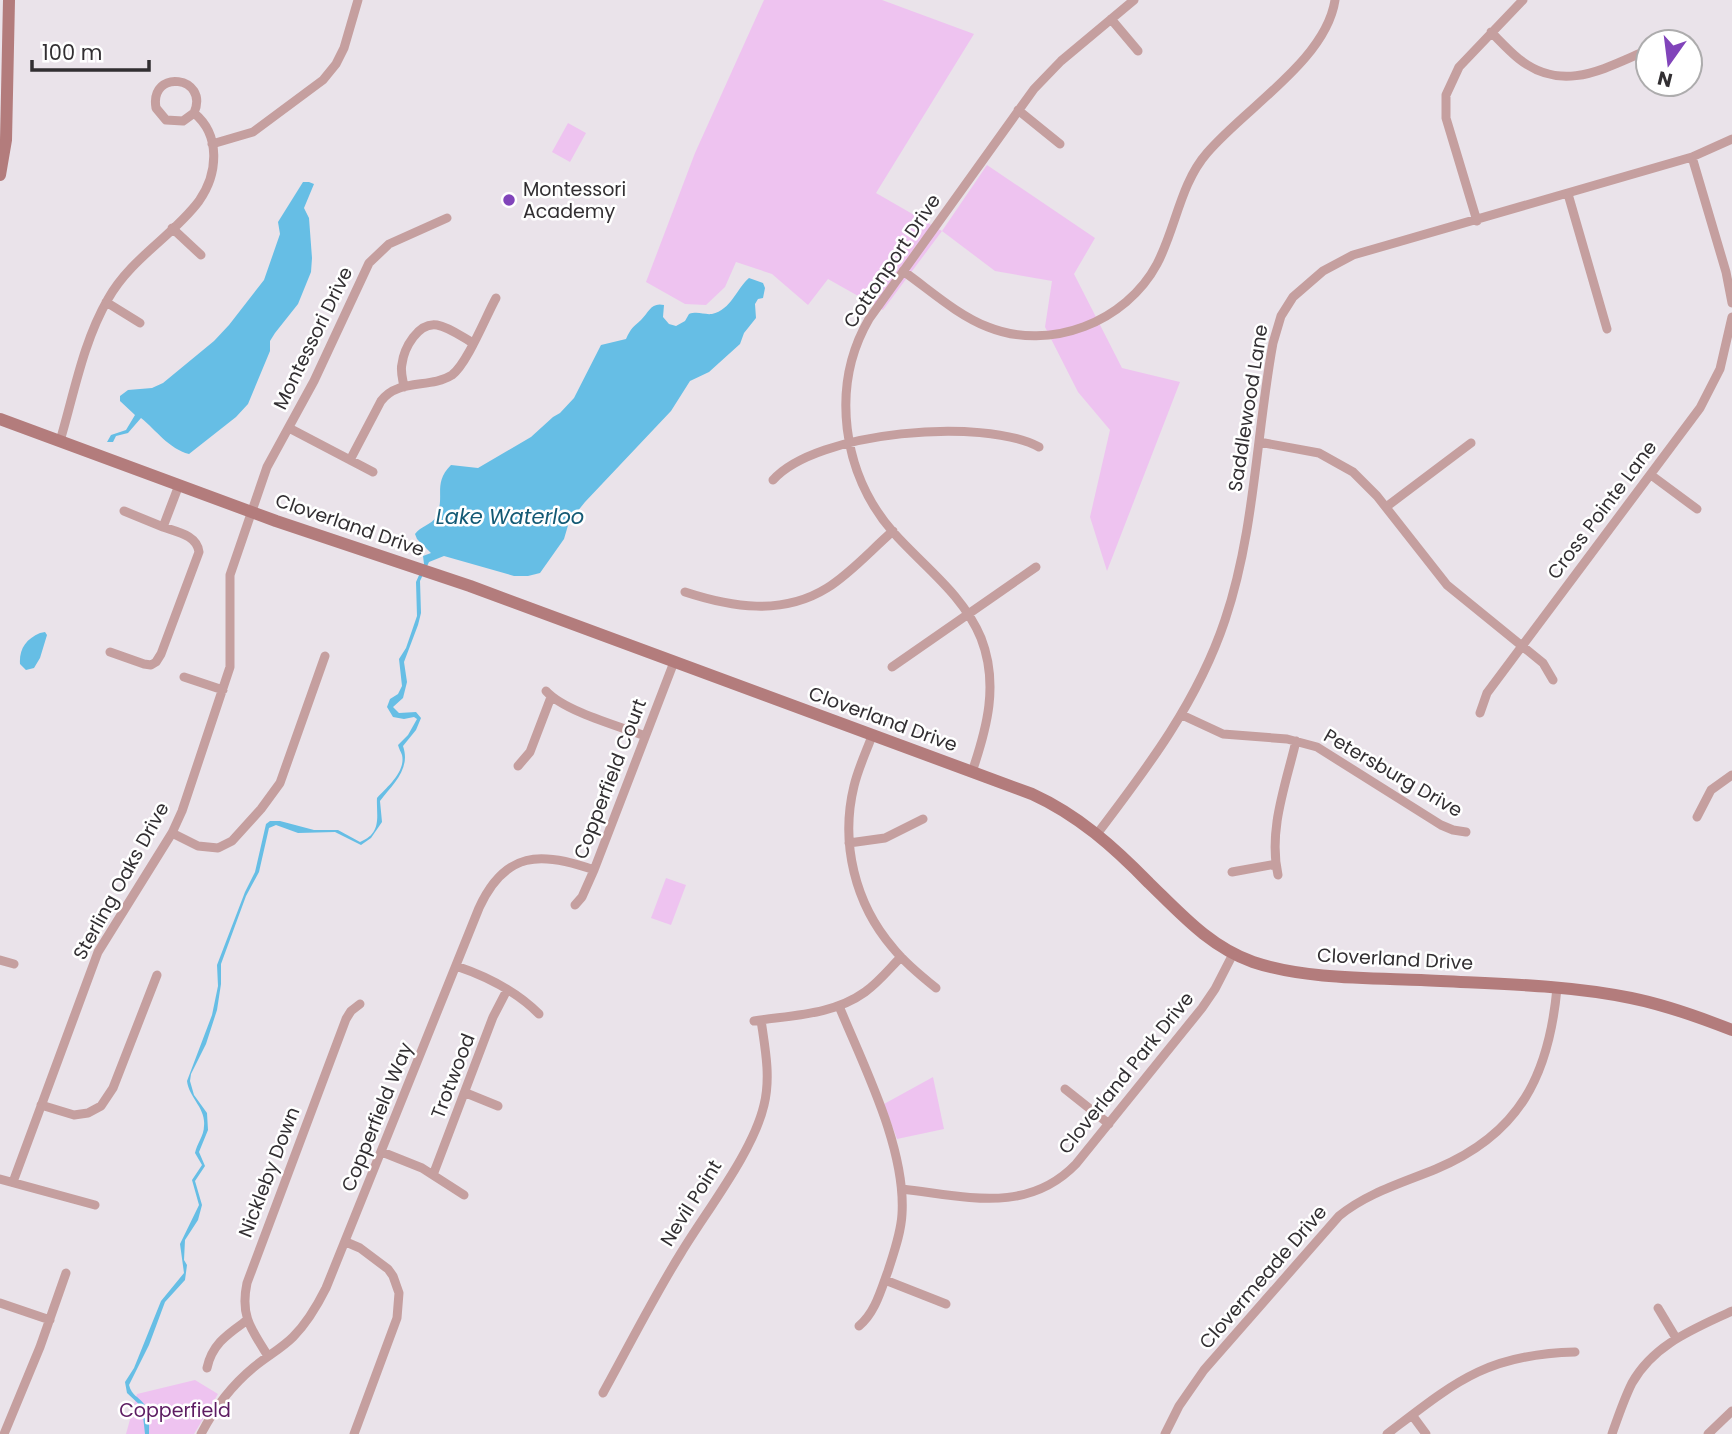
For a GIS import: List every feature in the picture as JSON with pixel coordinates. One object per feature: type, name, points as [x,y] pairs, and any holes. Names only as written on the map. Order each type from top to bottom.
[{"type":"main road","points":[[0,175],[6,140],[9,0]]},
{"type":"main road","name":"Cloverland Drive","points":[[0,419],[436,575],[1041,799],[1074,817],[1097,834],[1208,939],[1255,963],[1294,972],[1557,988],[1634,998],[1732,1030]]},
{"type":"street","points":[[212,144],[253,132],[322,81],[336,65],[344,48],[358,0]]},
{"type":"street","name":"Cottonport Drive","points":[[972,772],[986,729],[991,689],[982,641],[968,614],[941,580],[893,531],[866,493],[849,443],[846,397],[849,371],[855,349],[869,319],[1018,110],[1061,61],[1134,0]]},
{"type":"street","points":[[904,271],[975,321],[1013,334],[1058,334],[1083,327],[1109,315],[1133,297],[1154,270],[1186,187],[1202,159],[1307,56],[1326,29],[1335,0]]},
{"type":"street","points":[[1477,221],[1448,123],[1445,101],[1447,90],[1455,72],[1523,0]]},
{"type":"street","points":[[1111,19],[1138,51]]},
{"type":"street","points":[[1492,32],[1526,64],[1565,77],[1591,74],[1634,56]]},
{"type":"street","points":[[173,81],[187,85],[197,98],[194,113],[183,121],[166,120],[159,114],[156,106],[158,91],[173,81]]},
{"type":"street","points":[[1018,110],[1060,144]]},
{"type":"street","points":[[60,441],[92,333],[106,302],[128,272],[193,208],[206,189],[214,166],[212,144],[208,130],[194,113]]},
{"type":"street","name":"Saddlewood Lane","points":[[1097,834],[1154,758],[1182,715],[1210,660],[1230,602],[1242,555],[1277,328],[1285,308],[1301,288],[1353,255],[1692,157],[1732,139]]},
{"type":"street","points":[[1692,157],[1726,272],[1732,303]]},
{"type":"street","points":[[1568,194],[1607,329]]},
{"type":"street","name":"Montessori Drive","points":[[251,511],[267,467],[314,381],[369,263],[389,244],[447,218]]},
{"type":"street","points":[[172,228],[201,255]]},
{"type":"street","points":[[349,460],[382,400],[393,390],[438,380],[451,375],[459,368],[496,298]]},
{"type":"street","points":[[106,302],[140,323]]},
{"type":"street","name":"Cross Pointe Lane","points":[[1480,713],[1485,696],[1521,646],[1697,413],[1720,369],[1732,317]]},
{"type":"street","points":[[404,387],[402,361],[414,337],[423,328],[440,326],[472,343]]},
{"type":"street","points":[[289,428],[373,472]]},
{"type":"street","points":[[773,480],[788,466],[849,443],[925,432],[967,430],[1017,437],[1039,447]]},
{"type":"street","points":[[1259,442],[1329,457],[1360,478],[1386,507],[1442,581],[1543,663],[1553,680]]},
{"type":"street","points":[[1386,507],[1471,443]]},
{"type":"street","points":[[1651,475],[1697,509]]},
{"type":"street","points":[[163,527],[179,485]]},
{"type":"street","points":[[110,652],[147,665],[156,662],[199,550],[194,540],[124,511]]},
{"type":"street","name":"Sterling Oaks Drive","points":[[13,1182],[98,952],[172,833],[223,690],[232,650],[230,575],[251,511]]},
{"type":"street","points":[[685,592],[739,606],[764,607],[789,603],[817,593],[832,584],[893,531]]},
{"type":"street","points":[[892,667],[1036,567]]},
{"type":"street","points":[[172,833],[198,846],[218,848],[232,841],[253,818],[280,783],[325,656]]},
{"type":"street","name":"Copperfield Court","points":[[575,905],[583,897],[594,870],[674,662]]},
{"type":"street","points":[[184,677],[223,690]]},
{"type":"street","points":[[518,766],[530,752],[548,694],[570,707],[645,736]]},
{"type":"street","name":"Petersburg Drive","points":[[1182,715],[1223,734],[1296,741],[1330,754],[1441,825],[1453,831],[1466,832]]},
{"type":"street","points":[[872,736],[853,787],[849,817],[849,843],[855,879],[865,905],[884,937],[901,957],[936,988]]},
{"type":"street","points":[[1278,875],[1276,830],[1296,741]]},
{"type":"street","points":[[1697,817],[1710,790],[1732,775]]},
{"type":"street","points":[[849,843],[885,838],[923,819]]},
{"type":"street","name":"Copperfield Way","points":[[201,1434],[232,1388],[293,1337],[317,1306],[346,1242],[486,893],[499,875],[510,867],[536,858],[566,860],[594,870]]},
{"type":"street","points":[[1232,872],[1276,864]]},
{"type":"street","name":"Cloverland Park Drive","points":[[902,1189],[983,1198],[1021,1197],[1045,1188],[1063,1177],[1202,1008],[1233,954]]},
{"type":"street","points":[[859,1326],[872,1312],[885,1280],[900,1229],[902,1189],[890,1133],[839,1006],[869,989],[901,957]]},
{"type":"street","points":[[0,960],[13,964]]},
{"type":"street","points":[[456,965],[508,990],[539,1014]]},
{"type":"street","points":[[41,1105],[74,1115],[89,1113],[101,1106],[113,1088],[157,975]]},
{"type":"street","name":"Clovermeade Drive","points":[[1165,1434],[1179,1406],[1204,1370],[1339,1216],[1360,1200],[1472,1151],[1513,1115],[1528,1094],[1542,1066],[1553,1023],[1557,988]]},
{"type":"street","name":"Trotwood","points":[[433,1175],[494,1017],[508,990]]},
{"type":"street","name":"Nickleby Down","points":[[246,1321],[244,1302],[249,1277],[346,1019],[360,1004]]},
{"type":"street","name":"Nevil Point","points":[[603,1393],[679,1256],[744,1152],[758,1124],[767,1081],[758,1021],[839,1006]]},
{"type":"street","points":[[1065,1089],[1109,1124]]},
{"type":"street","points":[[466,1093],[498,1106]]},
{"type":"street","points":[[382,1152],[415,1165],[464,1195]]},
{"type":"street","points":[[0,1179],[94,1205]]},
{"type":"street","points":[[346,1242],[360,1248],[388,1269],[399,1293],[397,1318],[354,1434]]},
{"type":"street","points":[[4,1434],[66,1273]]},
{"type":"street","points":[[885,1280],[946,1304]]},
{"type":"street","points":[[0,1303],[50,1320]]},
{"type":"street","points":[[1658,1308],[1676,1338]]},
{"type":"street","points":[[1612,1434],[1628,1393],[1640,1371],[1652,1357],[1676,1338],[1732,1311]]},
{"type":"street","points":[[207,1368],[210,1354],[216,1345],[246,1321],[268,1356]]},
{"type":"street","points":[[1387,1434],[1461,1380],[1501,1361],[1527,1355],[1575,1352]]},
{"type":"street","points":[[1708,1434],[1732,1410]]},
{"type":"street","points":[[1412,1415],[1426,1434]]},
{"type":"green space","points":[[764,0],[882,0],[974,34],[876,193],[942,231],[883,310],[828,279],[808,305],[772,274],[736,262],[725,287],[706,305],[685,304],[646,282],[695,153]]},
{"type":"green space","points":[[568,123],[586,133],[570,162],[552,152]]},
{"type":"green space","points":[[987,165],[1095,238],[1074,274],[1122,368],[1180,382],[1107,571],[1090,517],[1110,430],[1078,392],[1045,327],[1052,281],[995,271],[942,231]]},
{"type":"green space","points":[[666,878],[686,885],[671,925],[651,918]]},
{"type":"green space","points":[[933,1077],[944,1129],[897,1139],[884,1104]]},
{"type":"green space","name":"Copperfield","points":[[195,1380],[218,1394],[194,1434],[126,1434],[137,1394]]},
{"type":"water","points":[[303,182],[314,184],[304,208],[309,218],[311,272],[298,304],[270,341],[270,351],[248,404],[236,417],[189,454],[169,444],[141,418],[128,433],[116,436],[113,442],[107,442],[111,435],[126,430],[135,415],[120,401],[120,396],[128,390],[152,388],[163,383],[214,341],[264,280],[280,234],[278,222]]},
{"type":"water","name":"Lake Waterloo","points":[[749,278],[763,283],[765,288],[763,298],[758,299],[755,304],[756,318],[744,333],[740,344],[709,372],[690,381],[671,411],[569,522],[564,539],[540,573],[514,576],[444,556],[429,562],[420,581],[421,613],[418,625],[404,662],[407,682],[403,698],[393,707],[399,713],[416,712],[421,718],[416,730],[403,746],[403,769],[380,801],[382,822],[371,838],[361,845],[335,832],[298,833],[276,825],[269,828],[259,872],[246,896],[221,964],[217,1010],[206,1044],[191,1074],[194,1095],[207,1113],[208,1130],[199,1152],[205,1166],[195,1181],[202,1205],[198,1220],[185,1240],[185,1280],[165,1302],[149,1345],[129,1385],[147,1411],[149,1434],[145,1434],[142,1407],[127,1393],[125,1382],[134,1368],[161,1301],[184,1273],[180,1244],[199,1205],[192,1180],[202,1165],[195,1153],[204,1126],[202,1114],[187,1081],[212,1015],[218,986],[217,965],[255,872],[266,824],[280,821],[314,830],[338,830],[360,842],[375,829],[377,798],[398,773],[402,755],[398,745],[408,735],[417,719],[393,717],[387,707],[390,699],[398,694],[402,686],[399,659],[406,648],[417,616],[416,582],[424,564],[423,556],[431,553],[415,534],[436,517],[445,472],[451,465],[478,468],[531,437],[574,398],[601,345],[626,339],[632,328],[653,306],[664,305],[663,317],[669,324],[676,326],[685,321],[689,314],[719,312]]},
{"type":"water","points":[[45,632],[47,635],[40,658],[34,668],[26,670],[20,664],[22,649],[27,641]]},
{"type":"place","name":"Montessori Academy","points":[[509,200]]}]
